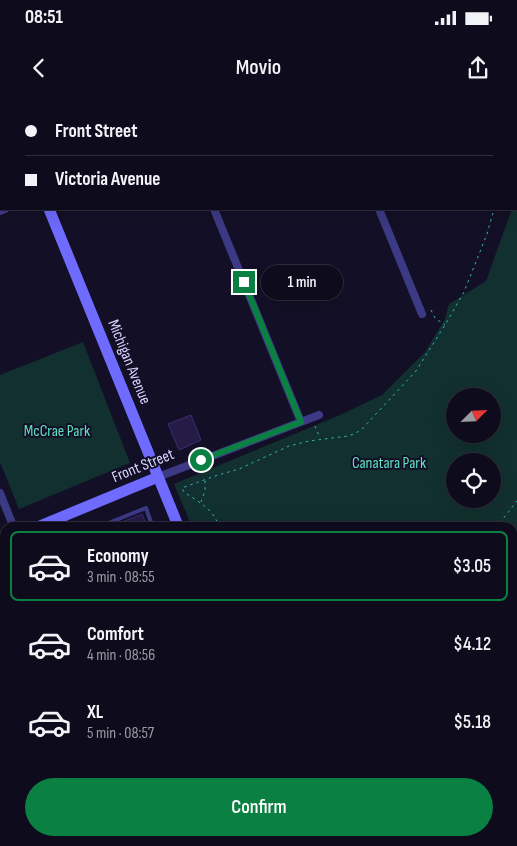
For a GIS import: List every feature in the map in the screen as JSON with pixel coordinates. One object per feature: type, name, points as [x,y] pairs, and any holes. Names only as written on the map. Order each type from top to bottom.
[{"type":"street","name":"Michigan Avenue","points":[[49,210],[177,522]]},
{"type":"street","points":[[214,210],[301,422]]},
{"type":"street","points":[[379,210],[422,314]]},
{"type":"street","name":"Front Street","points":[[49,522],[158,476],[319,415]]},
{"type":"street","points":[[0,493],[12,522]]},
{"type":"lane","points":[[111,522],[146,508],[152,522]]},
{"type":"path","points":[[216,522],[207,507],[184,492],[182,488],[239,469],[289,446],[354,434],[361,430],[416,371],[464,292],[487,234],[494,210]]},
{"type":"path","points":[[422,314],[431,310],[435,318],[445,325]]},
{"type":"path","points":[[315,424],[320,439]]},
{"type":"path","points":[[200,503],[205,491],[205,480]]},
{"type":"path","points":[[501,522],[517,501]]},
{"type":"green space","name":"Canatara Park","points":[[512,210],[517,210],[517,522],[190,522],[174,484],[340,415],[382,395],[425,352],[445,319],[449,304],[486,281]]},
{"type":"green space","name":"McCrae Park","points":[[83,342],[130,463],[19,509],[0,462],[0,375]]},
{"type":"building","points":[[191,415],[201,440],[179,450],[168,424]]},
{"type":"building","points":[[142,514],[145,522],[122,522]]},
{"type":"route","points":[[201,460],[301,422],[244,282]]}]
